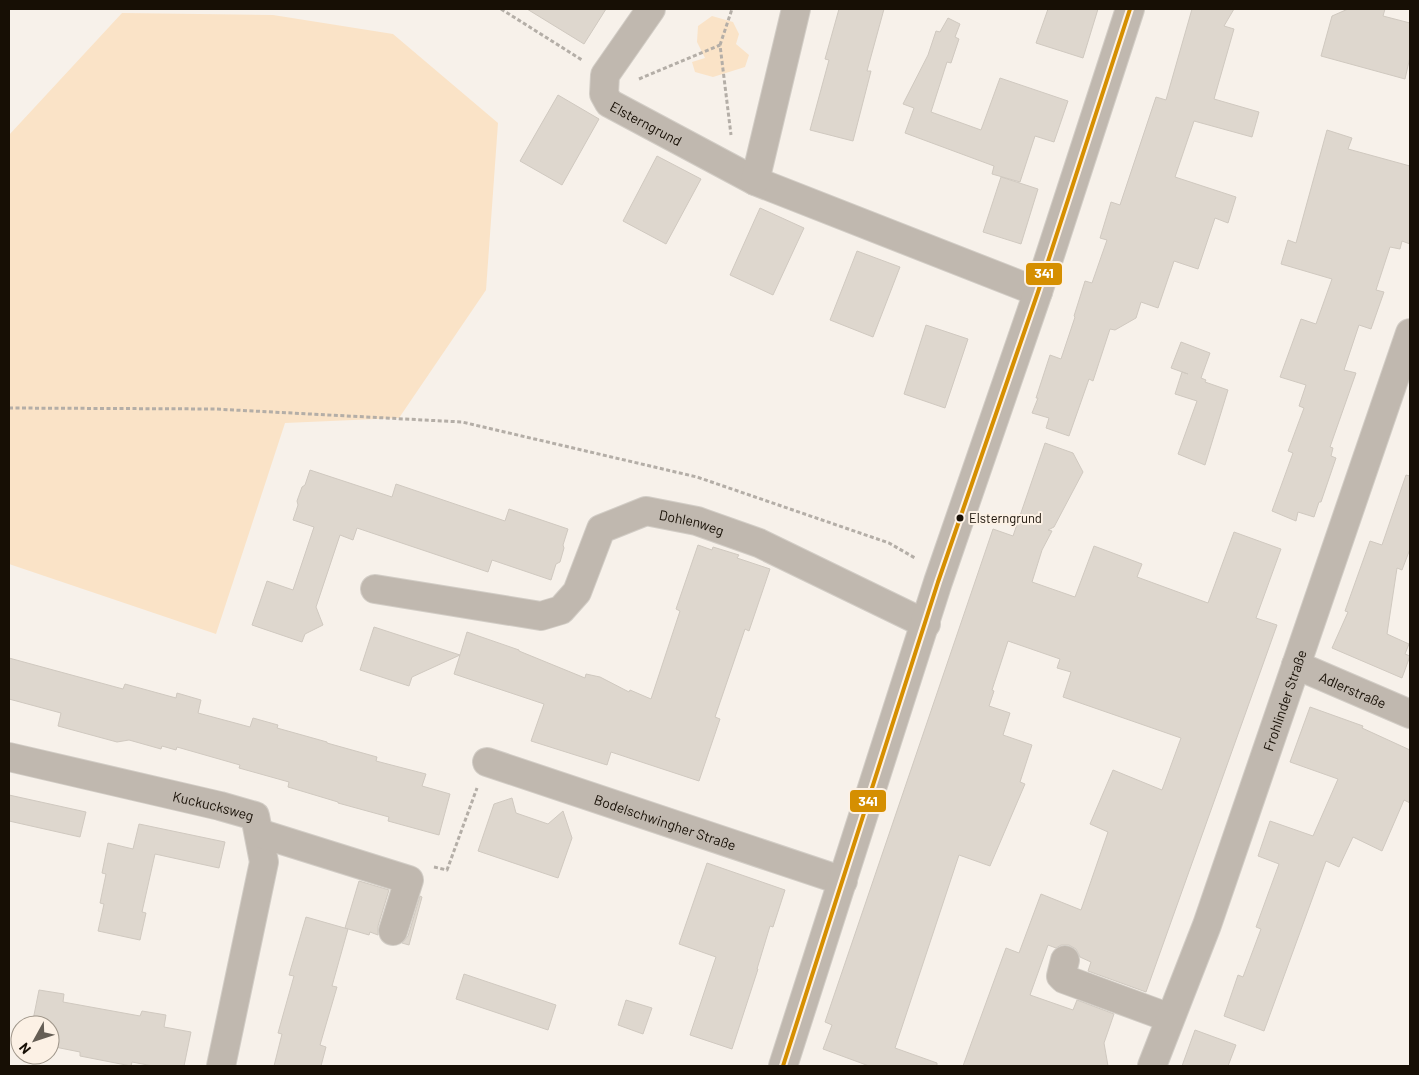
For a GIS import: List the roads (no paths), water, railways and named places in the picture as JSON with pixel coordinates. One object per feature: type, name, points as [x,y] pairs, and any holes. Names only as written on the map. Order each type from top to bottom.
[{"type":"street","name":"Elsterngrund","points":[[651,9],[604,84],[609,103],[745,176],[1038,292]]},
{"type":"street","points":[[745,176],[796,9]]},
{"type":"street","points":[[783,1066],[941,574],[1038,292],[1130,9]]},
{"type":"street","name":"Frohlinder Straße","points":[[1152,1066],[1206,925],[1410,333]]},
{"type":"street","name":"Dohlenweg","points":[[375,589],[541,616],[561,610],[577,592],[601,529],[646,510],[697,521],[759,544],[926,624]]},
{"type":"street","name":"Adlerstraße","points":[[1296,664],[1410,714]]},
{"type":"street","name":"Kuckucksweg","points":[[9,757],[256,816],[264,862],[221,1066]]},
{"type":"street","name":"Bodelschwingher Straße","points":[[487,762],[843,881]]},
{"type":"street","points":[[259,833],[409,880],[393,931]]},
{"type":"street","points":[[1065,960],[1061,973],[1064,979],[1170,1018]]},
{"type":"place","name":"Elsterngrund","points":[[960,518]]}]
